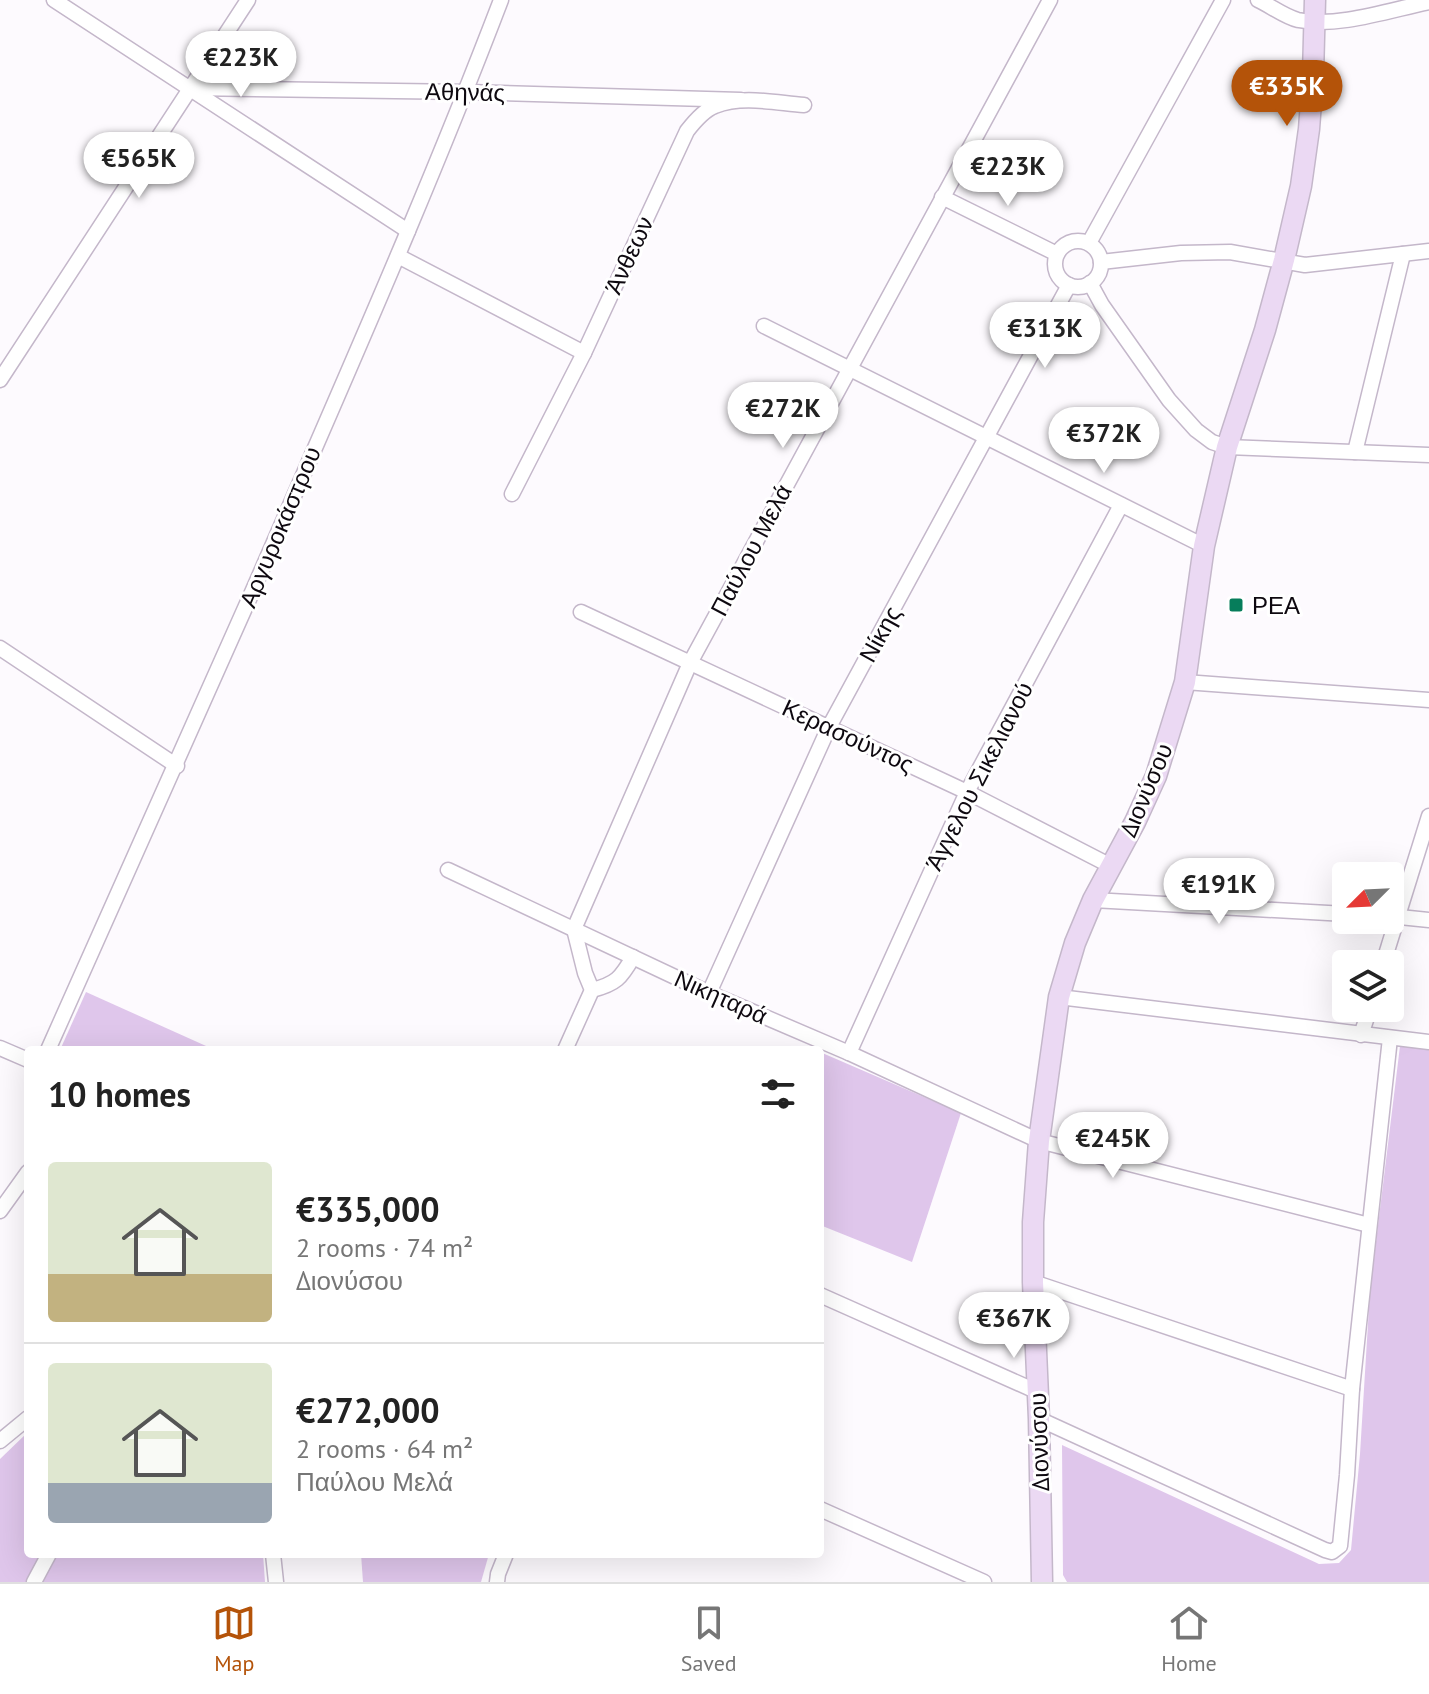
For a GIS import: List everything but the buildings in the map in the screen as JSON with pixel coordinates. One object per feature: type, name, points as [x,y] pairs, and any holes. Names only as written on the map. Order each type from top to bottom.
[{"type":"main road","name":"Διονύσου","points":[[1042,1582],[1033,1222],[1039,1141],[1059,997],[1075,943],[1093,900],[1156,776],[1185,682],[1204,546],[1227,447],[1265,330],[1301,186],[1309,129],[1315,0]]},
{"type":"street","points":[[54,0],[408,231]]},
{"type":"street","points":[[0,380],[248,0]]},
{"type":"street","name":"Αργυροκάστρου","points":[[50,1046],[177,766],[398,256],[501,0]]},
{"type":"street","name":"Παύλου Μελά","points":[[574,929],[690,663],[1050,0]]},
{"type":"street","points":[[1089,243],[1223,0]]},
{"type":"street","points":[[1258,0],[1296,19],[1314,21],[1344,20],[1429,2]]},
{"type":"street","name":"Αθηνάς","points":[[189,88],[741,100]]},
{"type":"street","name":"Άνθεων","points":[[512,494],[584,353],[687,131],[713,106],[741,100],[804,105]]},
{"type":"street","points":[[942,197],[1057,254]]},
{"type":"street","points":[[1074,241],[1089,243],[1099,254],[1099,274],[1083,286],[1069,285],[1055,268],[1057,254],[1062,247],[1074,241]]},
{"type":"street","points":[[1101,262],[1181,253],[1230,252],[1305,265],[1429,251]]},
{"type":"street","points":[[1355,452],[1403,254]]},
{"type":"street","points":[[398,256],[584,353]]},
{"type":"street","points":[[1090,283],[1169,400],[1196,430],[1212,442],[1227,447],[1429,455]]},
{"type":"street","name":"Νίκης","points":[[709,993],[829,727],[1069,285]]},
{"type":"street","points":[[764,326],[1204,546]]},
{"type":"street","name":"Άγγελου Σικελιανού","points":[[849,1053],[967,792],[1121,505]]},
{"type":"street","name":"Κερασούντος","points":[[581,612],[967,792],[1111,866]]},
{"type":"street","points":[[0,648],[177,766]]},
{"type":"street","points":[[1185,682],[1429,700]]},
{"type":"street","points":[[1404,888],[1429,816]]},
{"type":"street","name":"Νικηταρά","points":[[448,870],[709,993],[988,1115],[1039,1141],[1369,1225]]},
{"type":"street","points":[[1093,900],[1332,913]]},
{"type":"street","points":[[1404,918],[1429,920]]},
{"type":"street","points":[[567,1046],[592,990],[574,929]]},
{"type":"street","points":[[592,990],[621,978],[633,957]]},
{"type":"street","points":[[1059,997],[1429,1042]]},
{"type":"street","points":[[1361,1035],[1365,1022]]},
{"type":"street","points":[[1039,1419],[1332,1552],[1340,1546],[1352,1389],[1390,1038]]},
{"type":"street","points":[[0,1048],[24,1058]]},
{"type":"street","points":[[0,1211],[24,1178]]},
{"type":"street","points":[[1033,1282],[1352,1389]]},
{"type":"street","points":[[824,1297],[1038,1392]]},
{"type":"street","points":[[0,1441],[24,1421]]},
{"type":"street","points":[[824,1511],[956,1577],[984,1582]]},
{"type":"street","points":[[34,1582],[47,1558]]},
{"type":"street","points":[[273,1558],[276,1582]]},
{"type":"street","points":[[497,1582],[504,1558]]},
{"type":"shaded area","points":[[86,992],[206,1046],[62,1046]]},
{"type":"shaded area","points":[[1400,1046],[1429,1049],[1429,1582],[1067,1582],[1063,1575],[1062,1445],[1319,1564],[1339,1563],[1351,1550],[1370,1291]]},
{"type":"shaded area","points":[[824,1054],[961,1113],[912,1262],[824,1227]]},
{"type":"shaded area","points":[[24,1436],[24,1558],[263,1558],[265,1582],[0,1582],[0,1459]]},
{"type":"shaded area","points":[[361,1558],[488,1558],[481,1582],[363,1582]]},
{"type":"place","name":"ΡΕΑ","points":[[1236,605]]}]
